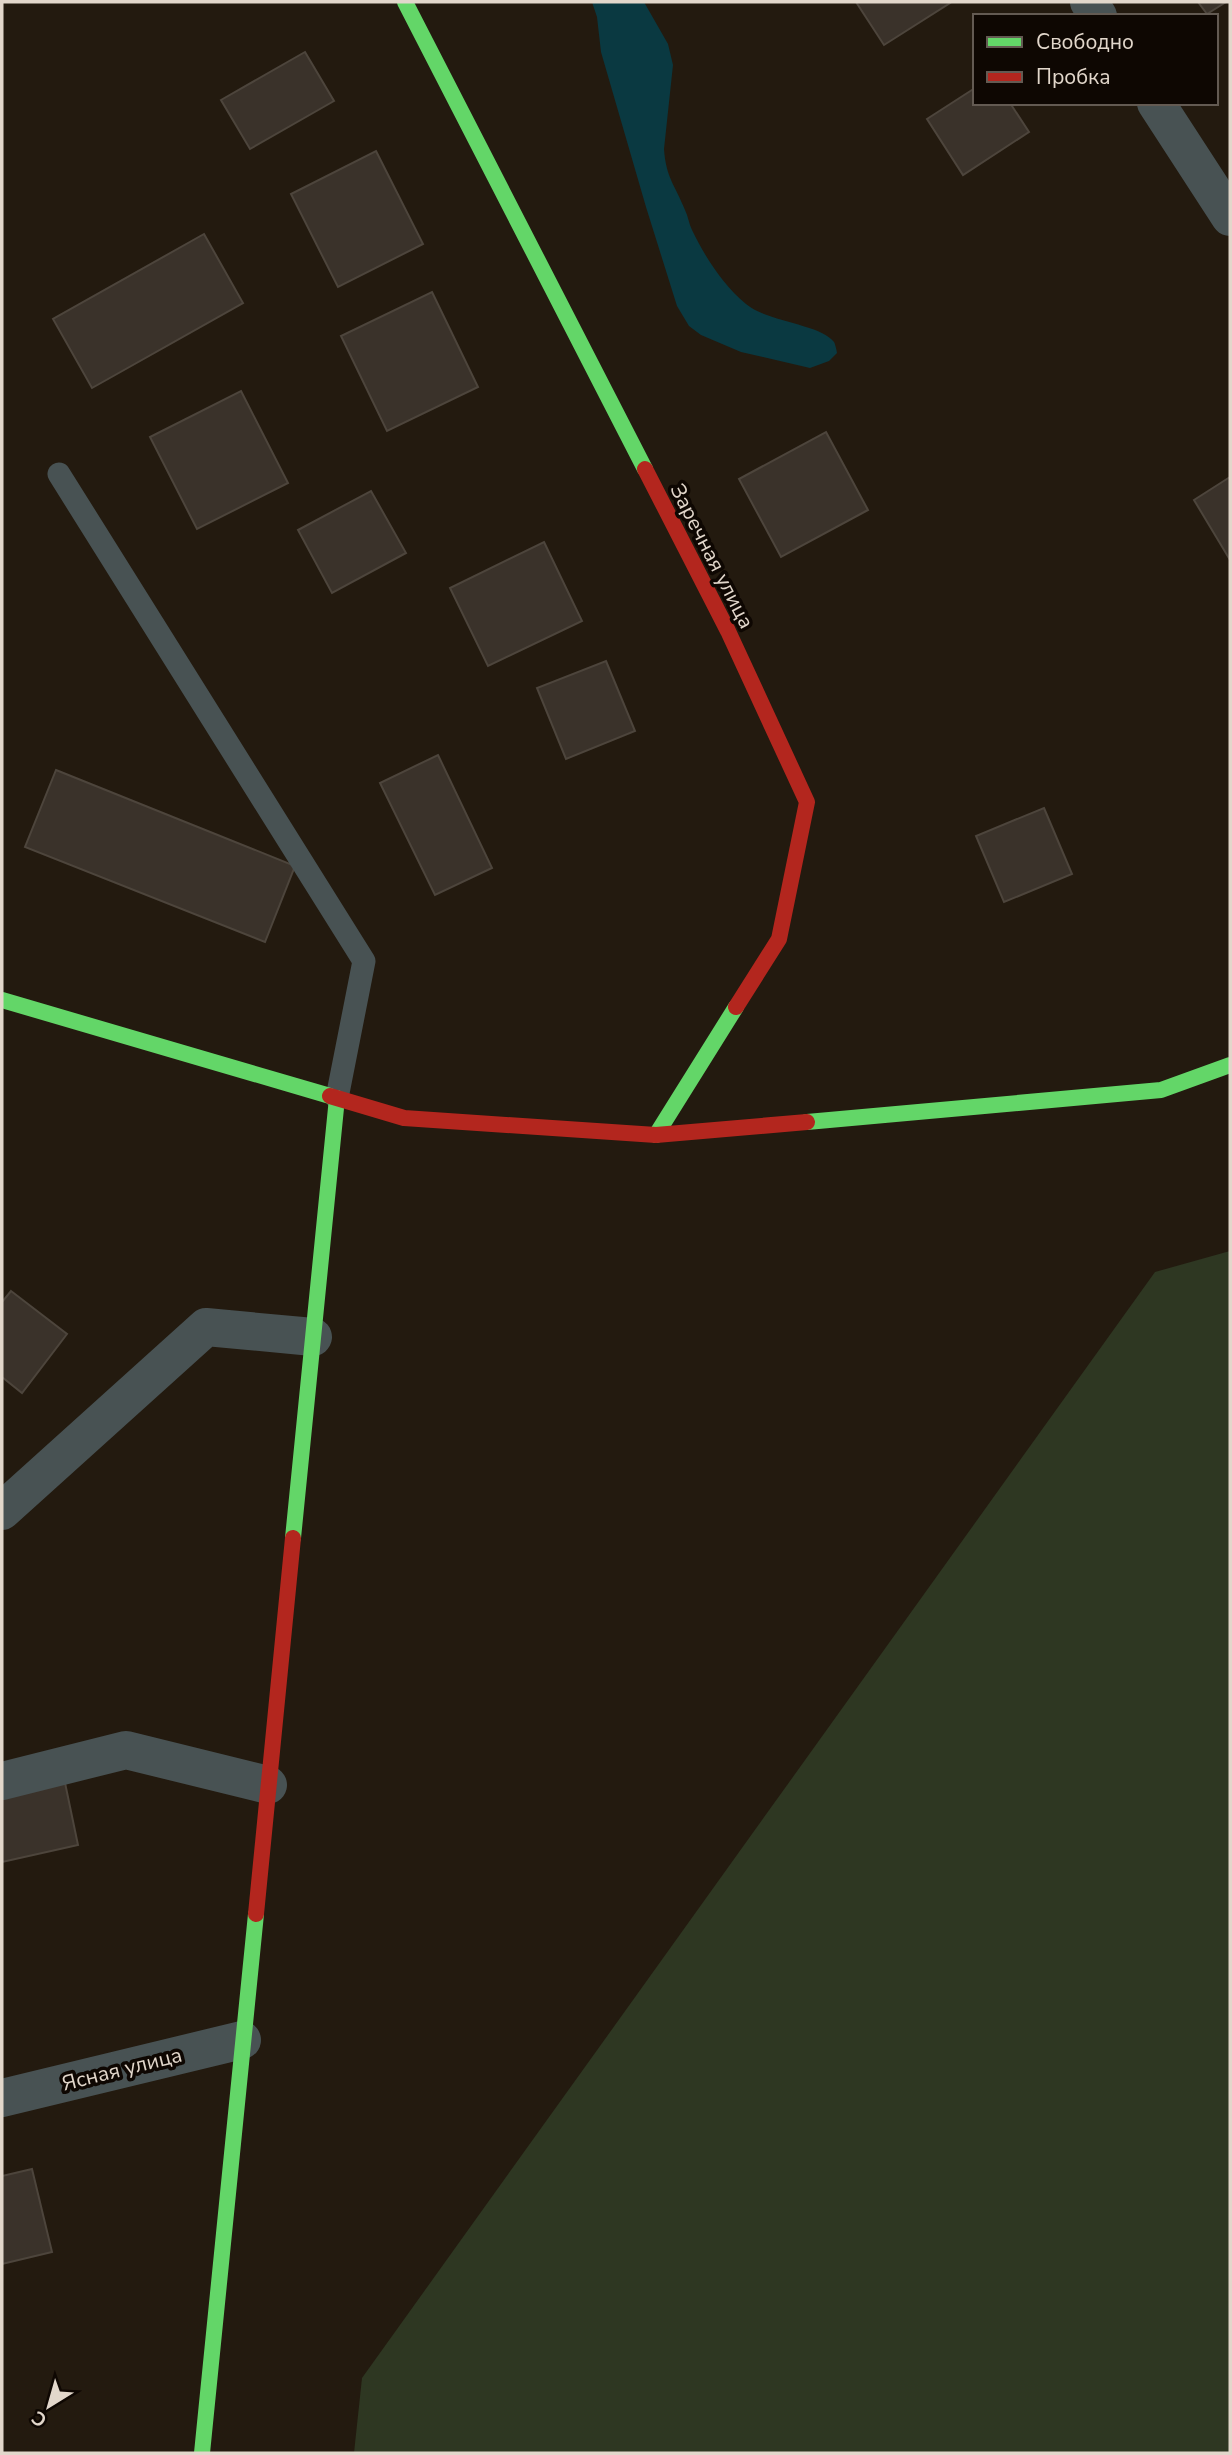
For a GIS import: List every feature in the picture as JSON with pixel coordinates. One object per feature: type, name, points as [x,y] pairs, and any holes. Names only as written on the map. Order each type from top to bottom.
[{"type":"street","name":"Заречная улица","points":[[405,2],[728,631],[807,802],[779,939],[656,1135]]},
{"type":"street","points":[[1157,105],[1230,217]]},
{"type":"street","points":[[2,1000],[404,1118],[656,1135],[1161,1090],[1230,1065]]},
{"type":"street","points":[[202,2453],[337,1098]]},
{"type":"street","points":[[2,1511],[206,1328],[313,1337]]},
{"type":"street","points":[[2,1780],[126,1750],[268,1785]]},
{"type":"street","name":"Ясная улица","points":[[2,2098],[242,2039]]},
{"type":"lane","points":[[59,474],[364,961],[337,1098]]},
{"type":"green space","points":[[1230,1251],[1230,2453],[354,2453],[362,2378],[1155,1272]]},
{"type":"water","points":[[592,2],[644,2],[668,44],[673,65],[665,159],[691,228],[709,260],[730,288],[755,310],[827,336],[834,343],[837,353],[829,361],[810,368],[741,352],[701,335],[689,326],[677,306],[646,207],[601,52],[597,17]]},
{"type":"building","points":[[856,2],[949,2],[950,3],[884,45]]},
{"type":"building","points":[[1198,2],[1226,2],[1207,14]]},
{"type":"building","points":[[305,52],[334,101],[250,149],[221,100]]},
{"type":"building","points":[[973,89],[973,105],[1011,105],[1029,132],[963,175],[927,119]]},
{"type":"building","points":[[376,151],[423,244],[338,287],[291,194]]},
{"type":"building","points":[[204,234],[243,303],[92,388],[53,319]]},
{"type":"building","points":[[432,292],[478,387],[387,431],[341,336]]},
{"type":"building","points":[[241,391],[288,483],[197,529],[150,437]]},
{"type":"building","points":[[826,432],[868,510],[781,557],[739,479]]},
{"type":"building","points":[[1230,477],[1230,560],[1194,500]]},
{"type":"building","points":[[371,491],[406,553],[332,593],[298,530]]},
{"type":"building","points":[[544,542],[582,621],[488,666],[450,588]]},
{"type":"building","points":[[606,661],[635,731],[566,759],[537,688]]},
{"type":"building","points":[[438,755],[492,868],[435,895],[380,783]]},
{"type":"building","points":[[56,770],[295,866],[265,942],[25,847]]},
{"type":"building","points":[[1044,808],[1072,874],[1004,902],[976,836]]},
{"type":"building","points":[[11,1291],[67,1334],[22,1393],[2,1377],[2,1302]]},
{"type":"building","points":[[64,1778],[78,1845],[2,1862],[2,1791]]},
{"type":"building","points":[[32,2169],[52,2252],[2,2264],[2,2176]]},
{"type":"traffic: fast","points":[[405,2],[645,469]]},
{"type":"traffic: fast","points":[[2,1000],[330,1096]]},
{"type":"traffic: fast","points":[[656,1135],[736,1007]]},
{"type":"traffic: fast","points":[[807,1122],[1161,1090],[1230,1065]]},
{"type":"traffic: fast","points":[[293,1538],[337,1098]]},
{"type":"traffic: fast","points":[[202,2453],[256,1914]]},
{"type":"traffic: jam","points":[[645,469],[728,631],[807,802],[779,939],[736,1007]]},
{"type":"traffic: jam","points":[[330,1096],[404,1118],[656,1135],[807,1122]]},
{"type":"traffic: jam","points":[[256,1914],[293,1538]]}]
